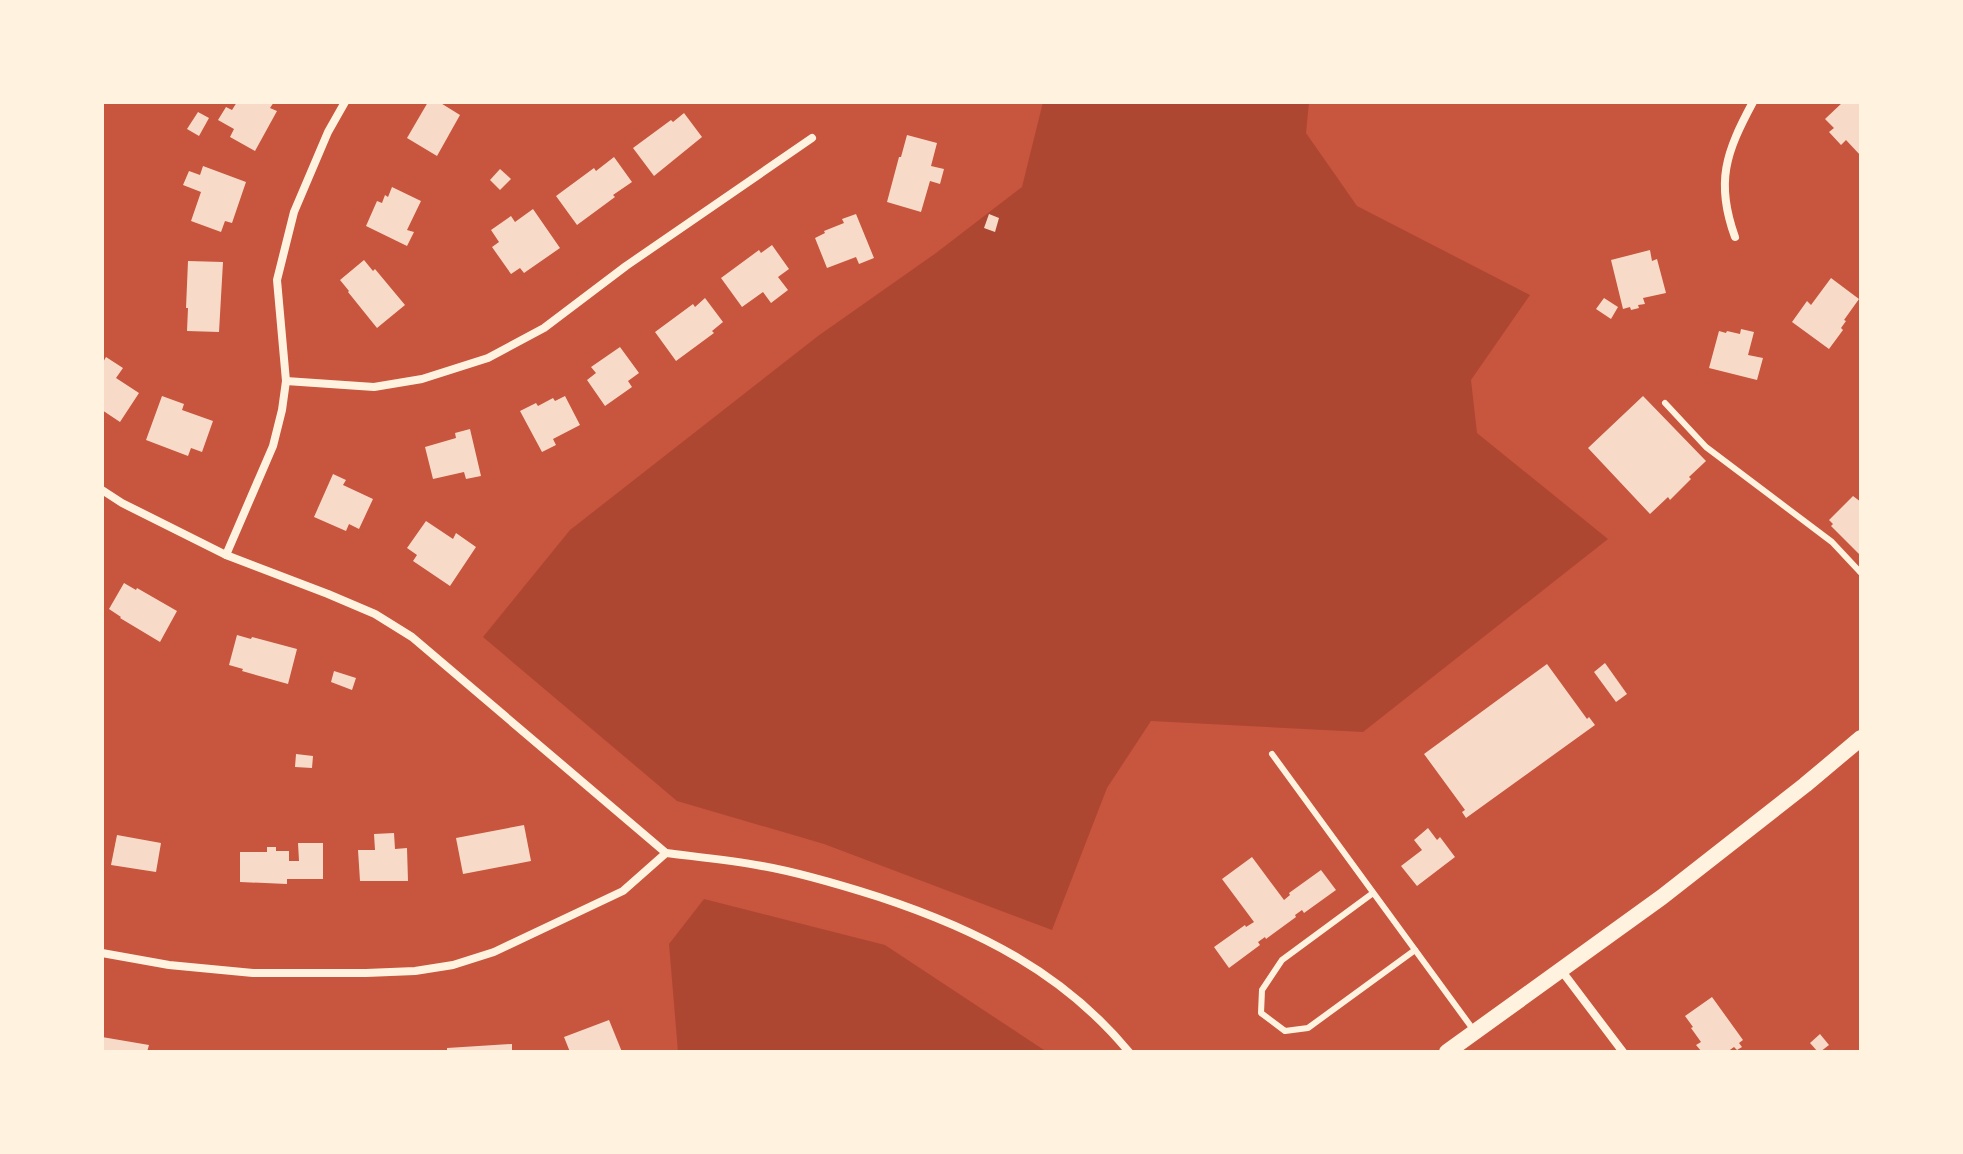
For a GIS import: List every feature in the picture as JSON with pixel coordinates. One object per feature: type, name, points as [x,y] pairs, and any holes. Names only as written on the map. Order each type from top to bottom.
[{"type":"main road","points":[[1447,1052],[1662,897],[1861,738]]},
{"type":"street","points":[[226,555],[273,446],[282,410],[286,381],[277,280],[294,212],[328,132],[345,102]]},
{"type":"street","points":[[1735,237],[1725,204],[1725,173],[1737,134],[1753,102]]},
{"type":"street","points":[[286,381],[374,387],[422,379],[488,358],[544,328],[626,266],[812,138]]},
{"type":"street","points":[[102,490],[226,555],[375,614],[412,637],[666,853],[761,865],[805,875],[949,922],[1028,962],[1080,1002],[1129,1052]]},
{"type":"street","points":[[102,953],[169,965],[253,973],[415,971],[453,965],[494,952],[623,891],[666,853]]},
{"type":"street","points":[[1560,970],[1623,1052]]},
{"type":"lane","points":[[1665,403],[1706,447],[1832,542],[1861,573]]},
{"type":"lane","points":[[1272,754],[1475,1032]]},
{"type":"lane","points":[[1373,893],[1282,960],[1262,990],[1261,1013],[1285,1031],[1308,1028],[1415,950]]},
{"type":"shaded area","points":[[1043,102],[1309,102],[1306,133],[1357,206],[1530,295],[1471,380],[1477,433],[1608,539],[1363,732],[1151,721],[1107,788],[1052,930],[824,844],[677,801],[483,637],[570,530],[818,336],[936,253],[1022,187]]},
{"type":"shaded area","points":[[704,899],[885,945],[1047,1052],[678,1052],[669,944]]},
{"type":"building","points":[[237,102],[274,102],[270,108],[277,111],[255,151],[230,137],[234,129],[218,120],[226,107],[232,110]]},
{"type":"building","points":[[428,102],[439,102],[460,115],[437,156],[407,138]]},
{"type":"building","points":[[1843,102],[1861,102],[1861,156],[1846,140],[1841,145],[1829,132],[1834,128],[1825,119]]},
{"type":"building","points":[[198,112],[209,118],[199,136],[187,129]]},
{"type":"building","points":[[684,113],[702,137],[654,176],[633,148]]},
{"type":"building","points":[[907,135],[937,143],[931,166],[944,169],[940,184],[930,181],[921,212],[887,202]]},
{"type":"building","points":[[614,157],[632,182],[577,225],[556,196]]},
{"type":"building","points":[[203,166],[246,182],[232,223],[225,221],[221,232],[191,221],[201,192],[183,185],[189,171],[200,175]]},
{"type":"building","points":[[500,169],[511,179],[500,190],[490,180]]},
{"type":"building","points":[[392,187],[421,201],[407,230],[414,232],[407,246],[366,226],[377,201],[382,203]]},
{"type":"building","points":[[533,209],[560,248],[524,273],[520,268],[511,274],[492,247],[499,242],[491,230],[511,216],[515,222]]},
{"type":"building","points":[[856,214],[874,258],[859,264],[856,257],[827,268],[815,238],[844,223],[842,219]]},
{"type":"building","points":[[989,214],[999,218],[995,232],[984,228]]},
{"type":"building","points":[[772,245],[789,269],[778,277],[788,290],[771,303],[763,292],[742,307],[721,278],[759,250],[761,253]]},
{"type":"building","points":[[1650,250],[1652,261],[1657,259],[1666,293],[1643,298],[1645,304],[1638,305],[1639,308],[1623,309],[1611,260]]},
{"type":"building","points":[[364,260],[405,305],[377,328],[340,280]]},
{"type":"building","points":[[188,261],[223,262],[219,332],[187,331]]},
{"type":"building","points":[[1831,278],[1859,299],[1829,349],[1792,322],[1807,301],[1811,305]]},
{"type":"building","points":[[705,298],[723,322],[712,331],[714,333],[676,361],[655,332]]},
{"type":"building","points":[[1604,298],[1618,307],[1611,319],[1596,309]]},
{"type":"building","points":[[1741,329],[1754,332],[1748,355],[1763,358],[1757,380],[1709,368],[1719,331],[1740,334]]},
{"type":"building","points":[[620,347],[639,373],[628,381],[632,387],[605,406],[587,380],[596,373],[591,367]]},
{"type":"building","points":[[106,357],[123,368],[116,378],[139,393],[120,422],[102,410],[102,364]]},
{"type":"building","points":[[162,396],[184,404],[182,410],[213,421],[202,452],[191,448],[188,456],[146,440]]},
{"type":"building","points":[[565,396],[580,425],[553,439],[556,445],[542,452],[520,411],[536,403],[538,406]]},
{"type":"building","points":[[1643,396],[1706,461],[1670,500],[1668,497],[1650,514],[1588,448]]},
{"type":"building","points":[[470,429],[481,476],[466,479],[464,472],[433,479],[425,447],[456,438],[455,433]]},
{"type":"building","points":[[333,474],[346,480],[343,485],[373,499],[359,529],[349,524],[346,531],[314,517]]},
{"type":"building","points":[[1853,496],[1861,502],[1861,556],[1831,526],[1833,524],[1829,520]]},
{"type":"building","points":[[426,521],[453,539],[456,533],[476,547],[450,586],[413,561],[417,555],[407,548]]},
{"type":"building","points":[[124,583],[177,611],[160,642],[109,609]]},
{"type":"building","points":[[237,635],[297,649],[288,684],[229,665]]},
{"type":"building","points":[[1605,663],[1627,694],[1616,702],[1594,672]]},
{"type":"building","points":[[1547,664],[1587,719],[1589,717],[1595,725],[1466,818],[1462,812],[1465,810],[1424,754]]},
{"type":"building","points":[[334,671],[356,678],[352,690],[331,682]]},
{"type":"building","points":[[296,754],[313,756],[312,768],[295,767]]},
{"type":"building","points":[[524,825],[531,861],[463,874],[456,838]]},
{"type":"building","points":[[1428,828],[1437,840],[1440,837],[1455,857],[1417,886],[1401,866],[1422,850],[1414,840]]},
{"type":"building","points":[[394,833],[395,849],[407,848],[408,881],[360,881],[358,850],[375,850],[374,834]]},
{"type":"building","points":[[117,835],[161,843],[156,872],[111,865]]},
{"type":"building","points":[[298,843],[323,843],[323,879],[287,879],[287,884],[240,882],[240,852],[267,852],[267,847],[276,847],[276,851],[289,851],[289,861],[299,861]]},
{"type":"building","points":[[1252,857],[1284,900],[1321,870],[1336,890],[1304,913],[1302,910],[1295,915],[1229,968],[1214,947],[1254,922],[1222,879]]},
{"type":"building","points":[[1712,997],[1743,1040],[1739,1043],[1742,1047],[1737,1050],[1734,1047],[1727,1052],[1702,1052],[1696,1045],[1701,1042],[1685,1016]]},
{"type":"building","points":[[609,1020],[622,1052],[570,1052],[564,1037]]},
{"type":"building","points":[[1820,1034],[1829,1045],[1818,1052],[1810,1043]]},
{"type":"building","points":[[102,1037],[149,1045],[147,1052],[102,1052]]},
{"type":"building","points":[[512,1044],[512,1052],[447,1052],[447,1048]]}]
